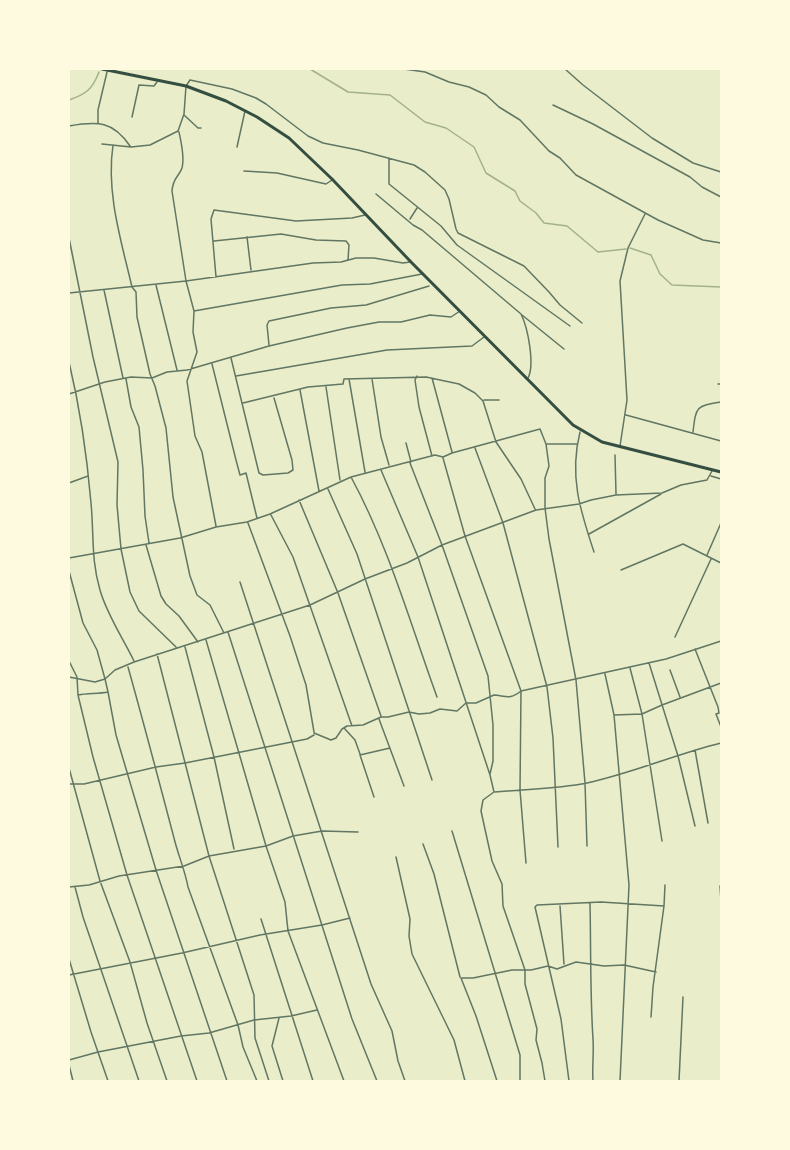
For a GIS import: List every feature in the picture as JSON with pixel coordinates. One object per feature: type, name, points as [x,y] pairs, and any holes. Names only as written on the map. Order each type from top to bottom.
[{"type":"highway","points":[[102,69],[186,86],[245,110],[289,138],[332,179],[565,419],[580,431],[594,439],[620,447],[721,472]]},
{"type":"street","points":[[404,69],[425,72],[449,82],[470,87],[486,95],[499,107],[520,120],[549,151],[560,158],[575,174],[703,240],[721,243]]},
{"type":"street","points":[[565,69],[590,91],[654,139],[692,162],[721,172]]},
{"type":"street","points":[[98,124],[98,110],[108,70]]},
{"type":"street","points":[[216,527],[202,452],[195,436],[187,381],[197,352],[193,332],[194,311],[186,281],[172,191],[174,178],[181,170],[182,144],[178,131],[184,114],[186,86],[192,79],[232,89],[266,104],[308,136],[322,143],[414,165],[425,172],[447,194],[458,233],[524,266],[560,305],[582,323]]},
{"type":"street","points":[[132,117],[139,85],[154,86],[157,81]]},
{"type":"street","points":[[553,105],[690,177],[702,188],[721,197]]},
{"type":"street","points":[[237,147],[245,110]]},
{"type":"street","points":[[184,114],[198,128],[201,128]]},
{"type":"street","points":[[69,126],[98,124],[111,126],[131,147]]},
{"type":"street","points":[[102,144],[131,147],[156,143],[178,131]]},
{"type":"street","points":[[113,145],[112,203],[132,287],[136,292],[138,322],[166,428],[180,538],[194,590],[210,605],[224,634]]},
{"type":"street","points":[[389,158],[389,184],[441,226],[457,245],[570,326]]},
{"type":"street","points":[[244,171],[277,173],[326,184],[332,179]]},
{"type":"street","points":[[376,194],[564,349]]},
{"type":"street","points":[[410,220],[418,207]]},
{"type":"street","points":[[216,277],[211,219],[212,212],[217,209],[296,221],[366,215]]},
{"type":"street","points":[[620,447],[627,395],[620,281],[628,247],[645,212]]},
{"type":"street","points":[[213,241],[280,234],[316,240],[346,241],[349,245],[348,260]]},
{"type":"street","points":[[247,237],[251,271]]},
{"type":"street","points":[[69,238],[118,468],[117,505],[121,549],[130,592],[135,605],[176,648]]},
{"type":"street","points":[[69,293],[186,281],[294,267],[313,262],[341,262],[374,258],[403,263],[411,262]]},
{"type":"street","points":[[194,311],[342,285],[370,284],[422,273]]},
{"type":"street","points":[[156,283],[177,371]]},
{"type":"street","points":[[269,346],[267,325],[269,321],[331,308],[366,305],[429,286]]},
{"type":"street","points":[[104,290],[131,407],[139,427],[147,544],[161,596],[199,642]]},
{"type":"street","points":[[69,394],[100,383],[138,377],[152,378],[190,369],[269,346],[347,328],[379,322],[401,322],[430,315],[451,317],[460,311]]},
{"type":"street","points":[[521,314],[526,327],[532,369],[527,379]]},
{"type":"street","points":[[236,376],[387,350],[472,346],[484,336]]},
{"type":"street","points":[[230,357],[259,473],[262,475],[288,473],[293,470],[274,397]]},
{"type":"street","points":[[69,362],[88,475],[93,523],[92,554],[103,599],[134,662]]},
{"type":"street","points":[[211,363],[240,475],[246,474],[257,518]]},
{"type":"street","points":[[243,404],[300,389],[343,384],[344,379],[417,376],[459,384],[475,393],[483,401],[496,442],[521,479],[536,510]]},
{"type":"street","points":[[417,376],[415,380],[419,406],[432,456]]},
{"type":"street","points":[[372,378],[381,436],[390,467]]},
{"type":"street","points":[[432,378],[452,453]]},
{"type":"street","points":[[349,379],[366,473]]},
{"type":"street","points":[[325,386],[340,482]]},
{"type":"street","points":[[300,389],[319,492]]},
{"type":"street","points":[[483,401],[499,400]]},
{"type":"street","points":[[693,432],[695,416],[699,408],[705,404],[721,402]]},
{"type":"street","points":[[626,415],[721,441]]},
{"type":"street","points":[[69,558],[180,538],[216,527],[248,522],[351,477],[432,456],[443,457],[540,429],[546,444],[549,466],[544,478],[545,508],[576,680],[585,783],[587,846]]},
{"type":"street","points":[[580,431],[575,470],[579,504],[594,552]]},
{"type":"street","points":[[406,443],[410,462],[488,676],[493,725],[493,761],[490,775]]},
{"type":"street","points":[[546,444],[578,444]]},
{"type":"street","points":[[475,448],[503,523],[547,687],[553,738],[558,847]]},
{"type":"street","points":[[615,454],[616,495]]},
{"type":"street","points":[[443,457],[465,536],[521,691],[520,790],[526,863]]},
{"type":"street","points":[[380,469],[418,557],[494,792]]},
{"type":"street","points":[[588,535],[662,493],[681,485],[705,480],[711,476],[712,470]]},
{"type":"street","points":[[69,483],[88,475]]},
{"type":"street","points":[[711,476],[721,479]]},
{"type":"street","points":[[351,477],[368,508],[393,570],[437,697]]},
{"type":"street","points":[[328,488],[349,532],[432,780]]},
{"type":"street","points":[[69,677],[95,682],[105,680],[115,670],[134,662],[310,605],[365,579],[393,570],[442,545],[536,510],[579,504],[616,495],[662,493]]},
{"type":"street","points":[[299,500],[318,540],[338,593],[404,786]]},
{"type":"street","points":[[270,514],[293,557],[352,726]]},
{"type":"street","points":[[69,784],[100,780],[312,737],[314,733],[306,685],[248,522]]},
{"type":"street","points":[[707,555],[721,523]]},
{"type":"street","points":[[621,570],[683,544],[721,562]]},
{"type":"street","points":[[675,637],[712,557]]},
{"type":"street","points":[[69,571],[83,623],[97,650],[116,735],[156,870],[182,953],[227,1081]]},
{"type":"street","points":[[240,582],[371,984],[392,1031],[396,1055],[405,1081]]},
{"type":"street","points":[[228,632],[352,1019],[377,1081]]},
{"type":"street","points":[[206,640],[266,846],[285,902],[288,931],[344,1081]]},
{"type":"street","points":[[314,733],[331,740],[336,738],[344,728],[363,725],[380,718],[409,712],[430,713],[440,709],[457,711],[466,703],[476,704],[494,695],[503,698],[510,697],[521,691],[666,659],[721,641]]},
{"type":"street","points":[[185,646],[235,850]]},
{"type":"street","points":[[694,648],[720,713],[716,714],[721,727]]},
{"type":"street","points":[[157,654],[208,856],[254,995],[255,1038],[269,1081]]},
{"type":"street","points":[[69,661],[77,678],[78,696],[127,875],[197,1081]]},
{"type":"street","points":[[649,662],[678,756],[694,826]]},
{"type":"street","points":[[128,666],[188,887],[257,1081]]},
{"type":"street","points":[[630,667],[642,714],[662,841]]},
{"type":"street","points":[[670,670],[680,698]]},
{"type":"street","points":[[605,673],[614,715],[629,885],[620,1081]]},
{"type":"street","points":[[614,715],[642,714],[721,683]]},
{"type":"street","points":[[78,696],[108,692]]},
{"type":"street","points":[[344,728],[355,740],[374,797]]},
{"type":"street","points":[[544,1081],[541,1054],[536,1040],[537,1029],[525,984],[525,970],[503,906],[502,884],[492,861],[481,806],[483,800],[494,792],[554,789],[585,783],[618,775],[695,749],[721,744]]},
{"type":"street","points":[[360,755],[390,748]]},
{"type":"street","points":[[695,749],[708,824]]},
{"type":"street","points":[[69,768],[100,881],[130,962],[167,1081]]},
{"type":"street","points":[[69,886],[75,887],[110,877],[184,866],[208,856],[266,846],[293,836],[322,831],[358,832]]},
{"type":"street","points":[[452,831],[520,1055],[520,1081]]},
{"type":"street","points":[[423,844],[434,874],[461,978],[497,1081]]},
{"type":"street","points":[[396,857],[410,919],[409,936],[412,954],[454,1040],[465,1081]]},
{"type":"street","points":[[651,1017],[664,906],[664,885]]},
{"type":"street","points":[[720,886],[721,901]]},
{"type":"street","points":[[75,887],[83,917],[139,1081]]},
{"type":"street","points":[[590,903],[589,957],[593,1081]]},
{"type":"street","points":[[569,1081],[561,1019],[534,907],[590,903],[646,903],[664,906]]},
{"type":"street","points":[[560,905],[564,966]]},
{"type":"street","points":[[69,975],[350,918]]},
{"type":"street","points":[[261,920],[313,1081]]},
{"type":"street","points":[[69,959],[108,1081]]},
{"type":"street","points":[[461,978],[548,966],[557,969],[576,962],[591,965],[624,965],[656,972]]},
{"type":"street","points":[[679,1081],[683,997]]},
{"type":"street","points":[[69,1060],[153,1041],[209,1033],[254,1020],[319,1010]]},
{"type":"street","points":[[279,1017],[272,1046],[283,1081]]},
{"type":"street","points":[[69,1065],[73,1081]]},
{"type":"waterway","points":[[310,69],[348,92],[390,95],[425,122],[446,128],[474,147],[486,173],[515,191],[520,201],[536,213],[544,223],[567,226],[598,252],[626,249]]},
{"type":"waterway","points":[[69,100],[88,90],[99,72]]},
{"type":"waterway","points":[[630,248],[651,255],[660,274],[672,285],[721,287]]}]
